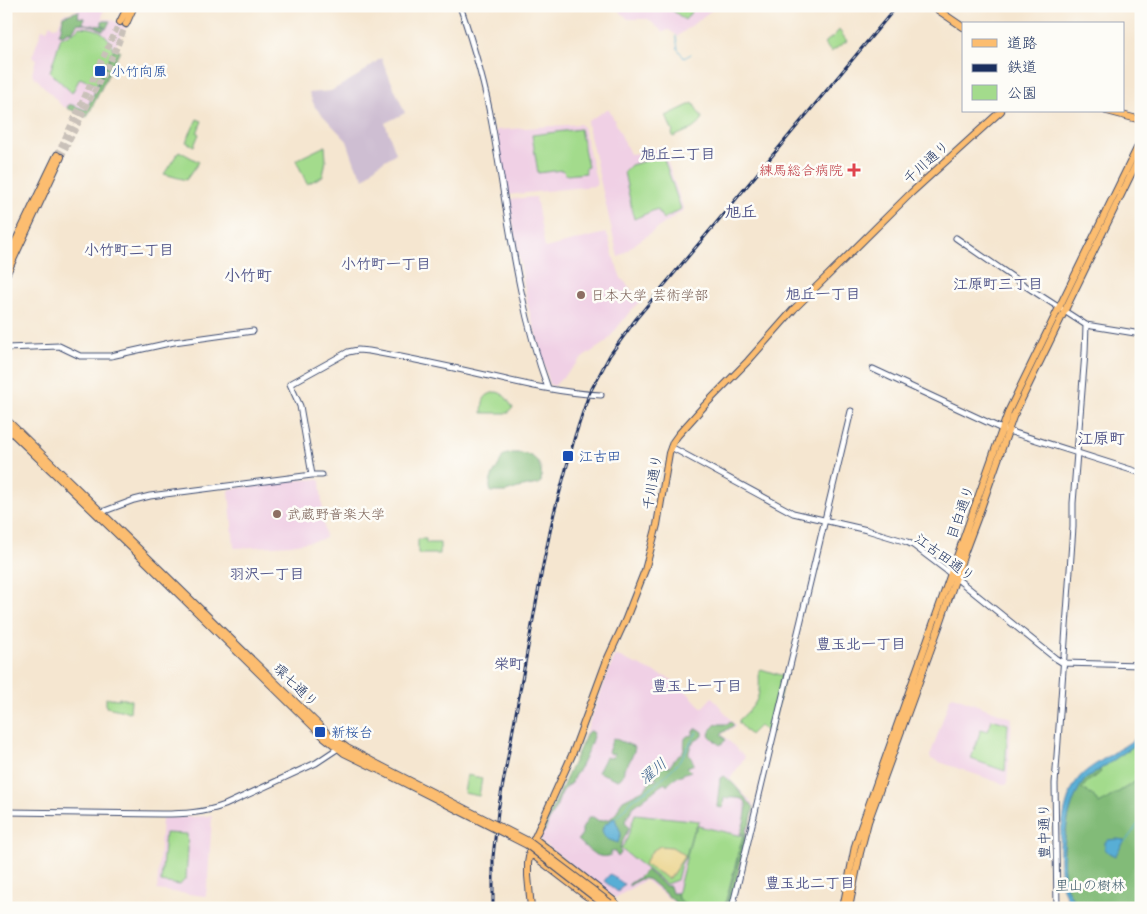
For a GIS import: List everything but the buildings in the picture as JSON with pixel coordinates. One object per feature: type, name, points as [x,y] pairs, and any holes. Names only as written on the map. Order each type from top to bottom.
[{"type":"main road","points":[[128,6],[123,23],[134,6]]},
{"type":"main road","points":[[932,6],[962,26]]},
{"type":"main road","name":"千川通り","points":[[531,908],[528,876],[529,852],[572,755],[607,660],[645,570],[657,524],[670,447],[678,435],[748,361],[794,308],[910,193],[1000,112]]},
{"type":"main road","points":[[1111,112],[1141,120]]},
{"type":"main road","name":"目白通り","points":[[1061,310],[1141,140]]},
{"type":"main road","name":"目白通り","points":[[849,908],[868,822],[1005,430],[1009,410],[1141,154]]},
{"type":"main road","points":[[6,261],[59,156],[6,275]]},
{"type":"main road","name":"環七通り","points":[[6,419],[340,747]]},
{"type":"main road","name":"環七通り","points":[[6,427],[324,738],[378,767],[528,841],[609,907]]},
{"type":"main road","name":"目白通り","points":[[843,908],[860,830],[954,576]]},
{"type":"main road","points":[[534,838],[614,901],[620,908]]},
{"type":"main road","points":[[529,852],[584,895],[609,907]]},
{"type":"street","points":[[460,6],[492,122],[507,217],[522,292],[539,362],[548,388]]},
{"type":"street","points":[[956,238],[1086,325],[1141,334]]},
{"type":"street","name":"豊中通り","points":[[1057,908],[1055,784],[1086,325]]},
{"type":"street","points":[[6,348],[59,346],[80,356],[111,356],[174,342],[253,331]]},
{"type":"street","points":[[312,475],[300,406],[290,384],[348,352],[358,350],[369,351],[548,388],[601,395]]},
{"type":"street","points":[[873,369],[1005,430],[1141,473]]},
{"type":"street","points":[[732,908],[851,411]]},
{"type":"street","name":"江古田通り","points":[[670,447],[785,510],[799,515],[867,530],[914,545],[1063,663]]},
{"type":"street","points":[[102,512],[150,496],[322,475]]},
{"type":"street","points":[[1063,663],[1141,665]]},
{"type":"street","points":[[6,812],[180,814],[214,809],[288,777],[316,763],[340,747]]},
{"type":"shaded area","points":[[83,6],[104,8],[102,19],[110,19],[126,27],[114,48],[116,49],[84,115],[62,106],[32,74],[36,59],[32,57],[42,29],[47,30],[50,24],[54,27],[58,26],[63,14],[73,12]]},
{"type":"shaded area","points":[[614,6],[709,6],[713,9],[678,36],[669,30],[663,32],[648,19],[628,19]]},
{"type":"shaded area","points":[[381,58],[405,113],[385,123],[396,153],[376,166],[364,179],[355,164],[347,141],[315,107],[309,93],[331,91],[359,75]]},
{"type":"shaded area","points":[[609,109],[630,154],[641,153],[662,146],[684,210],[619,257],[587,123]]},
{"type":"shaded area","points":[[580,124],[583,127],[597,184],[595,186],[506,195],[497,130]]},
{"type":"shaded area","name":"日本大学 芸術学部","points":[[536,197],[545,248],[605,233],[608,236],[621,278],[641,300],[606,342],[582,358],[554,386],[550,385],[528,306],[509,201],[510,199]]},
{"type":"shaded area","name":"武蔵野音楽大学","points":[[318,479],[320,481],[324,539],[291,545],[234,547],[229,491],[231,489]]},
{"type":"shaded area","points":[[615,655],[677,682],[702,708],[712,697],[736,726],[722,734],[745,757],[730,779],[755,806],[729,908],[681,908],[645,880],[615,898],[541,841],[539,836],[580,748]]},
{"type":"shaded area","points":[[953,696],[1012,718],[1006,785],[931,759],[930,756],[950,698]]},
{"type":"shaded area","points":[[211,816],[206,895],[157,890],[163,818]]},
{"type":"green space","points":[[667,6],[696,6],[685,20]]},
{"type":"green space","points":[[79,11],[78,17],[84,18],[83,24],[78,23],[72,32],[67,32],[63,35],[59,34],[63,16]]},
{"type":"green space","points":[[102,21],[110,21],[106,29],[103,26],[103,31],[95,26],[85,24],[102,26]]},
{"type":"green space","points":[[79,27],[92,28],[101,32],[108,38],[114,49],[96,85],[80,78],[72,93],[50,72],[61,37],[71,34]]},
{"type":"green space","points":[[839,30],[847,41],[831,52],[824,43]]},
{"type":"green space","points":[[114,49],[120,51],[87,117],[67,108],[69,104],[86,110]]},
{"type":"green space","points":[[693,103],[702,118],[701,122],[692,129],[673,137],[673,132],[666,116]]},
{"type":"green space","points":[[197,119],[202,121],[194,146],[186,142]]},
{"type":"green space","points":[[580,129],[588,167],[585,168],[586,173],[567,175],[562,170],[538,173],[532,135]]},
{"type":"green space","points":[[325,146],[326,160],[323,176],[307,184],[296,160]]},
{"type":"green space","points":[[179,151],[199,162],[186,180],[164,174]]},
{"type":"green space","points":[[663,156],[681,209],[663,219],[657,209],[634,219],[624,172],[631,165]]},
{"type":"green space","points":[[496,392],[504,396],[513,408],[509,413],[482,413],[484,399]]},
{"type":"green space","points":[[512,453],[525,454],[535,459],[541,468],[541,482],[506,492],[491,492],[491,479],[502,458],[504,455]]},
{"type":"green space","points":[[418,539],[426,539],[426,543],[440,543],[440,554],[418,554]]},
{"type":"green space","points":[[761,669],[784,678],[771,734],[759,726],[750,735],[739,723],[739,720],[755,703],[759,693],[759,670]]},
{"type":"green space","points":[[106,698],[131,700],[130,712],[106,707]]},
{"type":"green space","points":[[992,719],[1008,724],[1005,771],[971,759],[981,729],[988,731]]},
{"type":"green space","points":[[730,721],[734,725],[721,734],[726,740],[720,745],[709,735],[711,729],[717,723],[727,724]]},
{"type":"green space","points":[[696,729],[703,732],[703,736],[692,743],[689,755],[694,764],[687,767],[691,771],[674,779],[667,786],[665,783],[660,786],[632,808],[625,822],[629,828],[620,847],[621,853],[618,857],[614,851],[611,851],[611,855],[597,855],[578,840],[589,817],[599,821],[610,819],[617,812],[623,800],[645,789],[651,780],[657,780],[656,777],[651,775],[651,763],[655,760],[658,766],[669,767],[683,751],[685,738],[693,735],[693,731]]},
{"type":"green space","points":[[589,731],[594,733],[585,758],[571,784],[559,799],[542,834],[542,831]]},
{"type":"green space","points":[[613,738],[635,747],[631,759],[624,768],[622,777],[618,780],[598,772],[606,757],[613,757],[614,753],[610,754],[608,752]]},
{"type":"green space","name":"里山の樹林","points":[[1141,741],[1141,908],[1080,908],[1064,845],[1074,797],[1078,788],[1086,779]]},
{"type":"green space","name":"里山の樹林","points":[[1099,769],[1101,772],[1086,783],[1082,789],[1092,794],[1099,804],[1141,778],[1141,908],[1079,908],[1070,896],[1066,885],[1063,859],[1068,817],[1081,784]]},
{"type":"green space","points":[[467,775],[482,778],[479,796],[464,793]]},
{"type":"green space","points":[[724,776],[754,807],[750,824],[746,830],[746,838],[730,908],[725,908],[744,834],[740,834],[744,823],[746,804],[744,800],[739,798],[724,798],[723,808],[717,807],[720,778]]},
{"type":"green space","points":[[635,814],[700,821],[692,834],[677,880],[666,884],[621,849],[627,839]]},
{"type":"green space","points":[[698,826],[743,836],[724,908],[693,907],[676,899],[692,835]]},
{"type":"green space","points":[[165,833],[187,834],[186,878],[180,885],[161,882]]},
{"type":"green space","points":[[646,870],[666,886],[670,886],[672,893],[677,893],[678,898],[693,908],[682,908],[649,880],[638,880],[629,886]]},
{"type":"sand","points":[[660,846],[672,847],[685,855],[670,878],[644,864],[652,851]]},
{"type":"water","points":[[1141,735],[1141,741],[1086,779],[1074,799],[1064,841],[1064,869],[1067,888],[1072,899],[1080,908],[1074,908],[1064,891],[1060,863],[1061,832],[1067,801],[1078,779],[1087,770]]},
{"type":"water","points":[[614,818],[621,833],[618,843],[607,839],[602,830],[604,825]]},
{"type":"water","points":[[1117,839],[1124,840],[1124,842],[1115,856],[1105,849],[1105,842]]},
{"type":"water","points":[[610,874],[624,884],[618,892],[604,881]]},
{"type":"waterway","points":[[676,36],[678,49],[684,58],[691,54]]},
{"type":"waterway","name":"濯川","points":[[615,819],[633,799],[654,786],[679,762],[697,732]]},
{"type":"waterway","points":[[1124,842],[1138,824],[1141,824]]},
{"type":"tunnel","points":[[57,155],[120,22]]},
{"type":"tunnel","points":[[61,157],[117,47],[126,24]]},
{"type":"railway","points":[[493,908],[493,857],[498,811],[543,565],[554,513],[575,436],[589,394],[610,355],[636,319],[897,6]]},
{"type":"place","name":"小竹向原","points":[[100,71]]},
{"type":"place","name":"練馬総合病院","points":[[854,170]]},
{"type":"place","name":"日本大学 芸術学部","points":[[581,295]]},
{"type":"place","name":"江古田","points":[[568,456]]},
{"type":"place","name":"武蔵野音楽大学","points":[[277,514]]},
{"type":"place","name":"新桜台","points":[[320,732]]},
{"type":"district","name":"旭丘二丁目","points":[[678,154]]},
{"type":"district","name":"旭丘","points":[[741,211]]},
{"type":"district","name":"小竹町二丁目","points":[[129,250]]},
{"type":"district","name":"小竹町一丁目","points":[[386,264]]},
{"type":"district","name":"小竹町","points":[[248,275]]},
{"type":"district","name":"江原町三丁目","points":[[998,284]]},
{"type":"district","name":"旭丘一丁目","points":[[823,294]]},
{"type":"district","name":"江原町","points":[[1101,438]]},
{"type":"district","name":"羽沢一丁目","points":[[267,574]]},
{"type":"district","name":"豊玉北一丁目","points":[[861,644]]},
{"type":"district","name":"栄町","points":[[509,664]]},
{"type":"district","name":"豊玉上一丁目","points":[[697,686]]},
{"type":"district","name":"豊玉北二丁目","points":[[810,883]]}]
